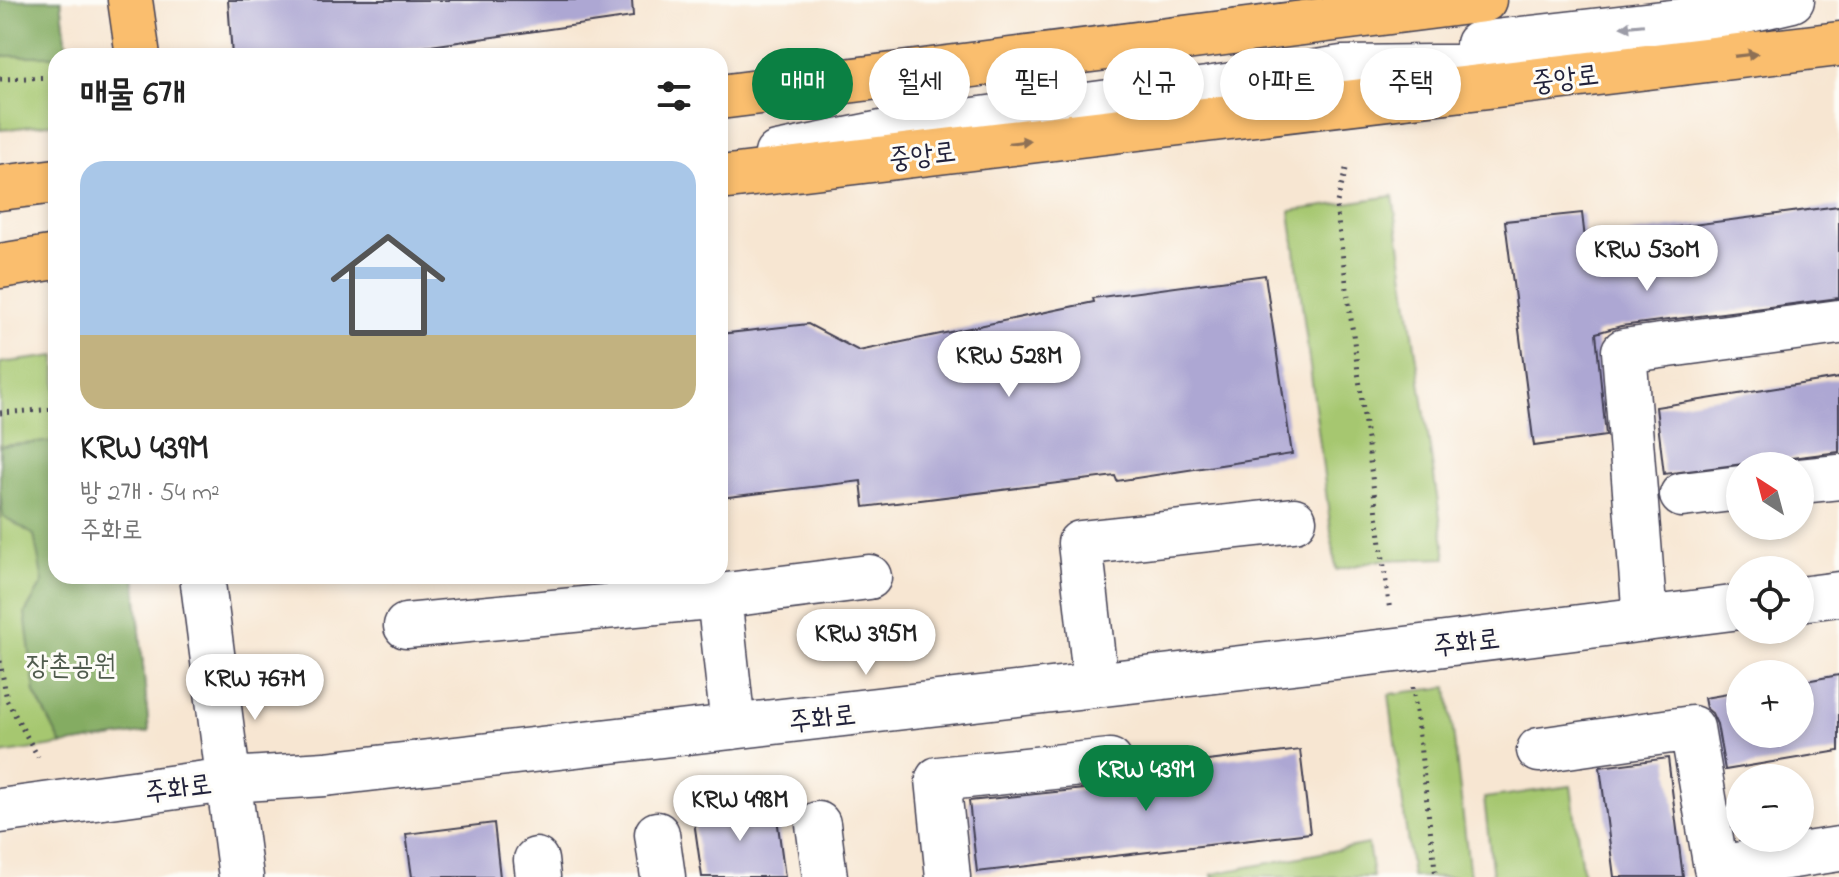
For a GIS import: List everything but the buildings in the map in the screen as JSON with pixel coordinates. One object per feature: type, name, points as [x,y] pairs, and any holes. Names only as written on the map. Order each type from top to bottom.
[{"type":"main road","points":[[130,0],[137,48]]},
{"type":"main road","points":[[728,96],[1484,0]]},
{"type":"main road","name":"중앙로","points":[[728,177],[1839,44]]},
{"type":"main road","points":[[0,188],[48,182]]},
{"type":"main road","points":[[0,266],[48,258]]},
{"type":"street","points":[[1119,47],[1182,41],[1339,49],[1467,45],[1724,16],[1792,0]]},
{"type":"street","points":[[728,163],[891,131],[1342,68],[1669,65]]},
{"type":"street","points":[[1645,619],[1624,351],[1839,322]]},
{"type":"street","points":[[1814,480],[1839,477]]},
{"type":"street","points":[[1682,495],[1726,490]]},
{"type":"street","points":[[1096,685],[1080,543],[1294,520]]},
{"type":"street","points":[[406,626],[719,596],[869,577]]},
{"type":"street","points":[[203,584],[241,877]]},
{"type":"street","points":[[1814,597],[1839,594]]},
{"type":"street","points":[[719,596],[733,727]]},
{"type":"street","name":"주화로","points":[[0,811],[228,780],[325,774],[1726,609]]},
{"type":"street","points":[[1539,750],[1692,728],[1716,873],[1839,849]]},
{"type":"street","points":[[948,877],[938,779],[1110,761]]},
{"type":"street","points":[[818,824],[825,877]]},
{"type":"street","points":[[657,834],[663,877]]},
{"type":"path","points":[[0,79],[48,77]]},
{"type":"path","points":[[1346,169],[1336,206],[1390,613]]},
{"type":"path","points":[[0,413],[48,410]]},
{"type":"path","points":[[0,661],[3,699],[38,757]]},
{"type":"path","points":[[1412,680],[1436,877]]},
{"type":"green space","points":[[0,0],[61,0],[67,48],[48,48],[48,124],[0,130]]},
{"type":"green space","points":[[0,0],[61,0],[67,48],[48,48],[48,56],[0,56]]},
{"type":"green space","points":[[1393,196],[1446,558],[1381,560],[1336,570],[1290,211]]},
{"type":"green space","name":"장촌공원","points":[[48,357],[48,584],[136,584],[149,732],[0,754],[0,363]]},
{"type":"green space","points":[[48,442],[48,584],[136,584],[149,732],[62,745],[35,693],[25,613],[43,582],[34,535],[3,516],[0,446]]},
{"type":"green space","points":[[1448,687],[1470,877],[1412,877],[1389,694]]},
{"type":"green space","points":[[1571,786],[1583,877],[1493,877],[1484,798]]},
{"type":"green space","points":[[1368,844],[1373,877],[1212,877],[1212,874]]}]
